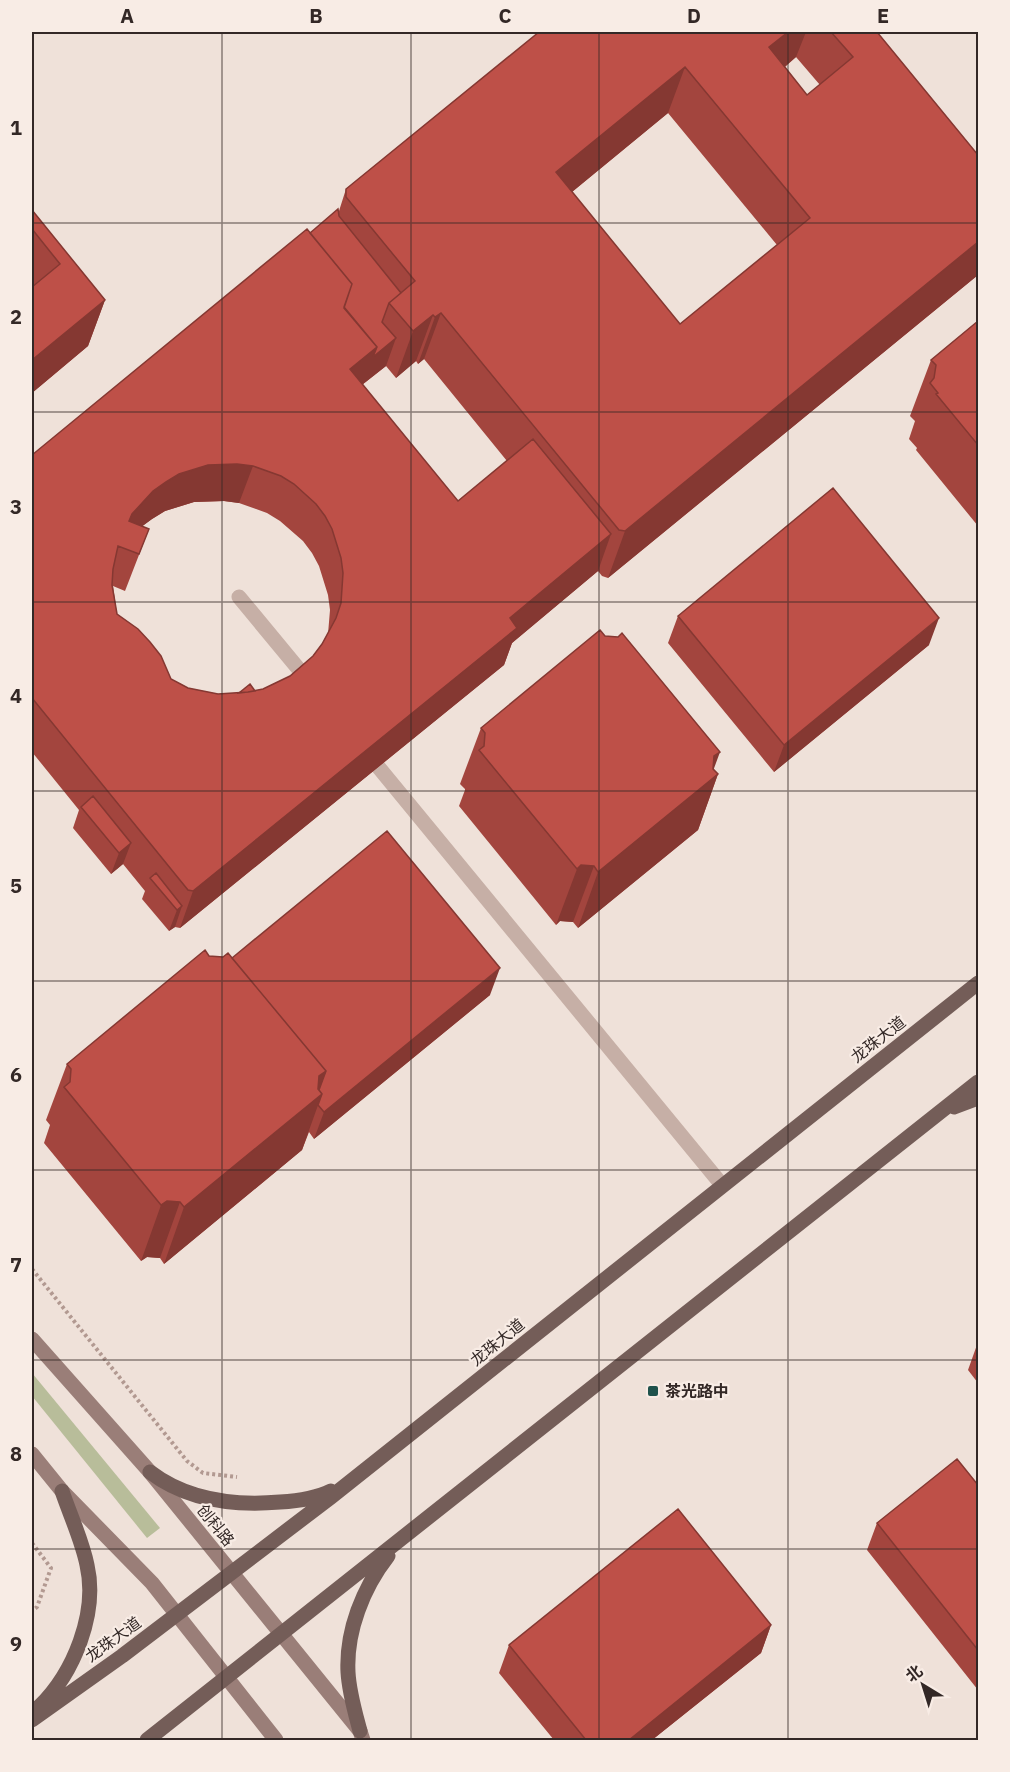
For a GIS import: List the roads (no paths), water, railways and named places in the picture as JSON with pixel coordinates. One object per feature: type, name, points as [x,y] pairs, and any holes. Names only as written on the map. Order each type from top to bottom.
[{"type":"main road","name":"龙珠大道","points":[[32,1720],[177,1614],[352,1480],[978,983]]},
{"type":"main road","points":[[147,1740],[978,1082]]},
{"type":"main road","points":[[939,1112],[978,1098]]},
{"type":"main road","name":"创科路","points":[[32,1339],[150,1472],[361,1736]]},
{"type":"main road","points":[[32,1454],[62,1491],[152,1583],[276,1740]]},
{"type":"main road","points":[[150,1472],[162,1481],[185,1492],[206,1499],[236,1503],[298,1500],[323,1495],[352,1480]]},
{"type":"main road","points":[[32,1715],[48,1699],[68,1669],[80,1640],[87,1614],[90,1589],[88,1565],[62,1491]]},
{"type":"main road","points":[[361,1736],[348,1673],[348,1655],[353,1628],[362,1599],[377,1570],[404,1536]]},
{"type":"street","points":[[239,597],[322,698]]},
{"type":"street","points":[[359,744],[722,1185]]},
{"type":"place","name":"茶光路中","points":[[653,1391]]}]
